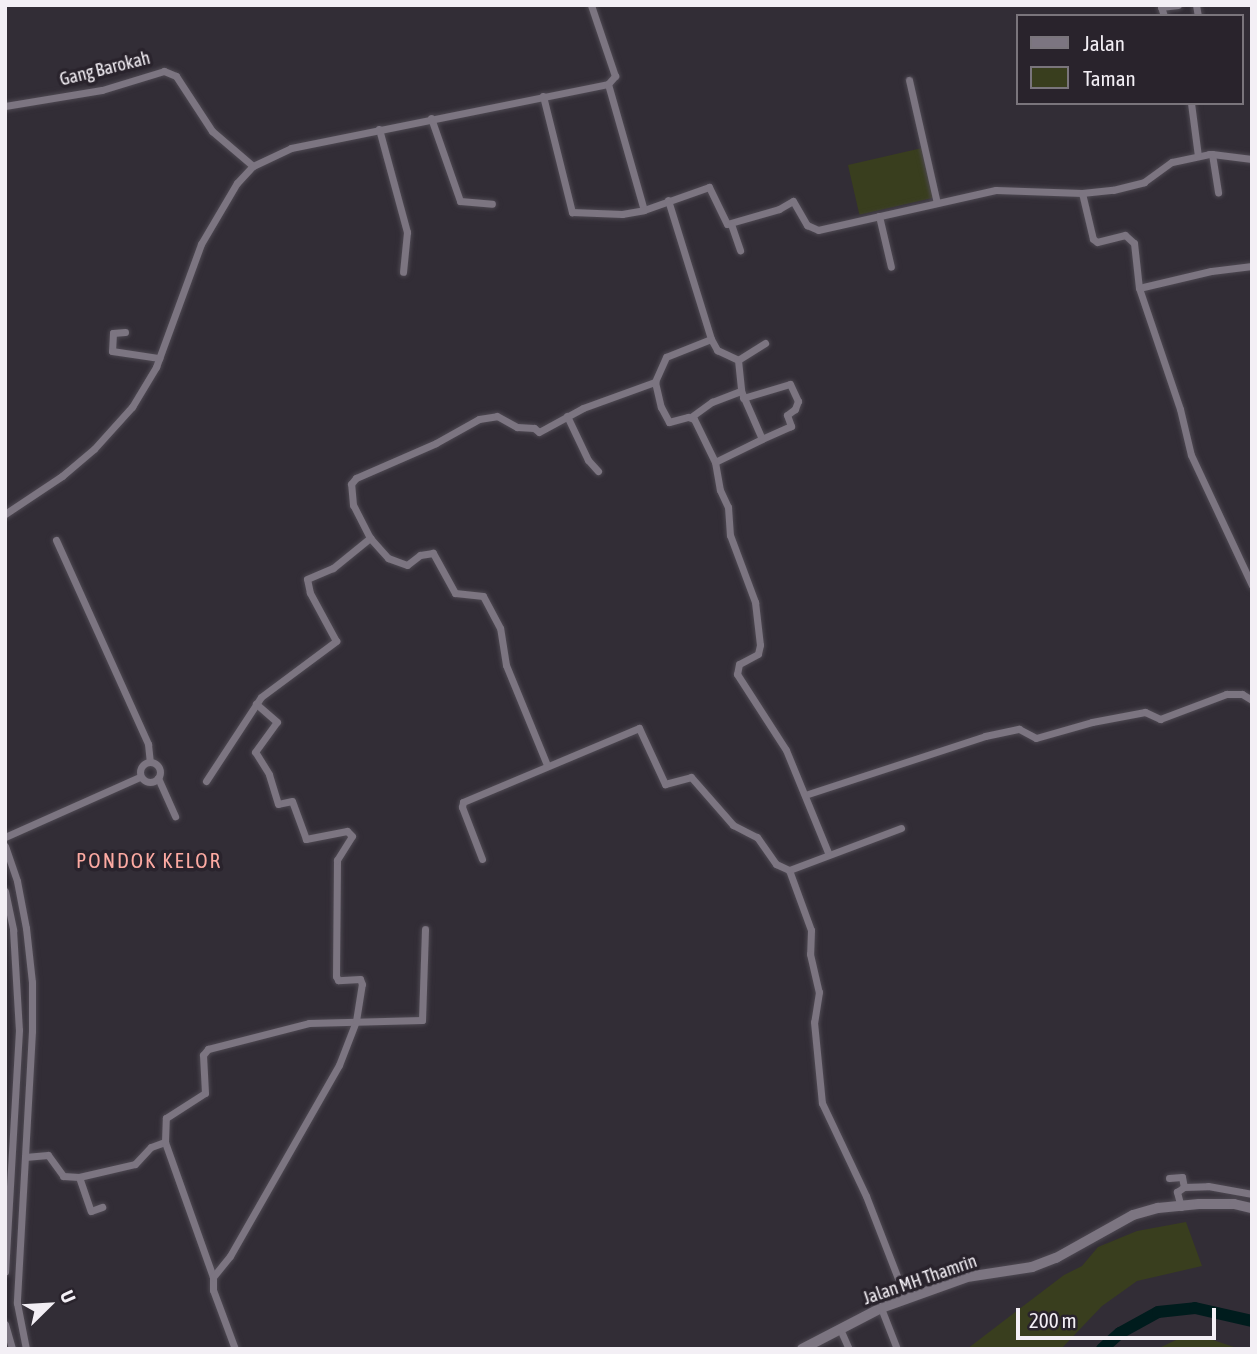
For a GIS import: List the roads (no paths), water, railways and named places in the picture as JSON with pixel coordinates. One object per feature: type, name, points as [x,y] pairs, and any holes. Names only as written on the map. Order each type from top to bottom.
[{"type":"street","points":[[5,514],[44,490],[94,449],[132,407],[159,358],[201,244],[237,183],[253,166],[284,150],[608,84],[615,76],[591,5]]},
{"type":"street","points":[[1163,14],[1161,7],[1178,5]]},
{"type":"street","name":"Gang Barokah","points":[[5,106],[102,90],[164,71],[176,76],[212,131],[253,166]]},
{"type":"street","points":[[909,80],[937,203]]},
{"type":"street","points":[[608,84],[645,210]]},
{"type":"street","points":[[543,96],[572,212]]},
{"type":"street","points":[[1187,105],[1198,156]]},
{"type":"street","points":[[431,118],[460,201],[492,204]]},
{"type":"street","points":[[379,129],[407,232],[403,272]]},
{"type":"street","points":[[561,212],[622,214],[645,210],[709,187],[714,191],[724,223],[731,224],[779,209],[793,201],[807,225],[818,230],[996,190],[1082,193],[1144,182],[1172,162],[1198,156],[1212,154],[1252,159]]},
{"type":"street","points":[[1212,154],[1218,193]]},
{"type":"street","points":[[1082,193],[1093,239],[1097,242],[1125,235],[1134,243],[1139,288],[1180,409],[1191,455],[1252,585]]},
{"type":"street","points":[[668,200],[711,339],[717,350],[738,360]]},
{"type":"street","points":[[879,216],[891,267]]},
{"type":"street","points":[[731,224],[740,250]]},
{"type":"street","points":[[1139,288],[1211,271],[1252,267]]},
{"type":"street","points":[[125,332],[113,333],[112,351],[159,358]]},
{"type":"street","points":[[711,339],[666,357],[655,382],[661,407],[669,422],[691,417],[712,402],[790,384],[798,401],[796,409],[788,415],[791,426],[715,462]]},
{"type":"street","points":[[738,360],[765,343]]},
{"type":"street","points":[[738,360],[742,394],[762,439]]},
{"type":"street","points":[[547,765],[506,665],[500,628],[483,596],[454,593],[433,553],[420,555],[410,564],[403,565],[388,558],[370,538],[349,491],[356,478],[436,443],[479,419],[497,416],[517,427],[539,432],[616,394],[655,382]]},
{"type":"street","points":[[567,416],[580,446],[598,471]]},
{"type":"street","points":[[691,417],[715,462],[720,489],[728,507],[730,535],[755,602],[760,645],[758,654],[739,664],[737,674],[786,750],[829,855]]},
{"type":"street","points":[[206,782],[256,704],[274,685],[336,641],[310,593],[307,579],[333,568],[370,538]]},
{"type":"street","points":[[56,540],[148,744],[150,762]]},
{"type":"street","points":[[805,796],[985,736],[1019,729],[1035,737],[1145,712],[1160,719],[1226,694],[1241,694],[1252,700]]},
{"type":"street","points":[[213,1277],[230,1256],[326,1091],[356,1021],[362,981],[337,979],[335,954],[337,860],[352,836],[347,831],[306,839],[292,801],[278,804],[269,774],[255,752],[277,723],[256,704]]},
{"type":"street","points":[[482,859],[462,803],[547,765],[639,729],[665,784],[691,777],[733,825],[757,837],[776,864],[789,870],[811,930],[810,954],[819,992],[814,1022],[822,1103],[866,1196],[903,1291]]},
{"type":"street","points":[[140,777],[143,764],[150,762],[157,765],[160,771],[158,778],[175,816]]},
{"type":"street","points":[[5,837],[140,777],[152,782],[158,778]]},
{"type":"street","points":[[789,870],[901,828]]},
{"type":"street","points":[[5,846],[17,881],[26,928],[32,991],[17,1303],[26,1349]]},
{"type":"street","points":[[5,891],[13,930],[18,992],[15,1108],[5,1272]]},
{"type":"street","points":[[235,1349],[212,1290],[213,1277],[165,1142],[166,1118],[205,1093],[202,1062],[208,1049],[309,1023],[422,1020],[425,929]]},
{"type":"street","points":[[18,992],[32,991]]},
{"type":"street","points":[[5,1109],[15,1108]]},
{"type":"street","points":[[25,1157],[48,1155],[63,1176],[79,1177],[135,1164],[151,1147],[165,1142]]},
{"type":"street","points":[[79,1177],[90,1210],[102,1207]]},
{"type":"street","points":[[1168,1178],[1182,1177],[1184,1186]]},
{"type":"street","points":[[1181,1207],[1177,1192],[1184,1186],[1208,1186],[1252,1194]]},
{"type":"street","points":[[10,1187],[23,1188]]},
{"type":"street","name":"Jalan MH Thamrin","points":[[802,1349],[881,1308],[903,1291],[1032,1267],[1067,1253],[1133,1215],[1158,1208],[1213,1203],[1252,1208]]},
{"type":"street","points":[[881,1308],[897,1349]]},
{"type":"street","points":[[5,1324],[12,1349]]},
{"type":"street","points":[[840,1329],[849,1349]]},
{"type":"waterway","points":[[1102,1349],[1120,1333],[1158,1312],[1195,1308],[1252,1321]]},
{"type":"district","name":"PONDOK KELOR","points":[[149,860]]}]
